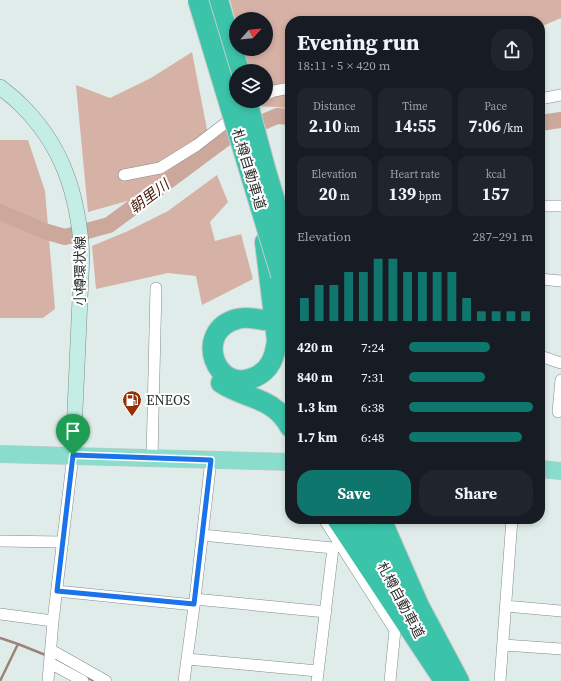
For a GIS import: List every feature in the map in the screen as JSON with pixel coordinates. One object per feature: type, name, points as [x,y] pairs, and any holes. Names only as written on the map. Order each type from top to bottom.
[{"type":"highway","name":"札樽自動車道","points":[[198,0],[266,223],[276,277],[285,301]]},
{"type":"highway","points":[[218,0],[236,64]]},
{"type":"highway","name":"札樽自動車道","points":[[250,108],[266,171],[285,234]]},
{"type":"highway","points":[[251,108],[285,202]]},
{"type":"highway","points":[[276,277],[276,351],[273,360],[260,375],[251,380],[241,381],[232,379],[223,373],[217,366],[213,356],[212,346],[214,336],[228,322],[237,318],[264,316],[237,309],[226,312],[217,318],[210,326],[204,335],[202,346],[204,360],[209,371],[217,380],[226,386],[269,404],[278,410],[285,418]]},
{"type":"highway","points":[[340,524],[448,679]]},
{"type":"highway","name":"札樽自動車道","points":[[361,524],[448,679]]},
{"type":"highway","name":"札樽自動車道","points":[[383,524],[419,606],[444,654],[448,679]]},
{"type":"highway","points":[[391,524],[399,548],[444,654]]},
{"type":"main road","name":"小樽環状線","points":[[0,88],[19,102],[53,145],[69,180],[80,226],[82,254],[73,455]]},
{"type":"main road","points":[[0,454],[285,462]]},
{"type":"main road","points":[[545,470],[561,471]]},
{"type":"street","points":[[273,91],[285,89]]},
{"type":"street","points":[[545,98],[561,95]]},
{"type":"street","points":[[124,175],[160,168],[197,145],[244,108]]},
{"type":"street","points":[[545,206],[561,206]]},
{"type":"street","points":[[545,279],[561,281]]},
{"type":"street","points":[[152,458],[156,288]]},
{"type":"street","points":[[545,358],[561,363]]},
{"type":"street","points":[[558,412],[561,380]]},
{"type":"street","points":[[48,681],[53,621],[73,455]]},
{"type":"street","points":[[184,681],[195,602],[211,460]]},
{"type":"street","points":[[326,524],[337,546],[395,630],[390,681]]},
{"type":"street","points":[[500,681],[512,524]]},
{"type":"street","points":[[202,535],[337,546]]},
{"type":"street","points":[[0,540],[63,542]]},
{"type":"street","points":[[187,659],[317,676],[337,546]]},
{"type":"street","points":[[57,591],[326,612]]},
{"type":"street","points":[[506,606],[561,611]]},
{"type":"street","points":[[0,614],[53,621]]},
{"type":"street","points":[[503,645],[561,649]]},
{"type":"street","points":[[51,656],[83,681]]},
{"type":"street","points":[[51,656],[106,681]]},
{"type":"shaded area","points":[[230,0],[561,0],[561,18],[545,25],[545,16],[285,16],[285,108],[273,107],[273,64],[247,64],[245,56],[273,56],[273,12],[233,12]]},
{"type":"shaded area","points":[[192,52],[209,140],[138,198],[88,212],[76,85],[110,98],[151,78]]},
{"type":"shaded area","points":[[0,140],[28,140],[45,191],[55,309],[43,318],[0,318]]},
{"type":"shaded area","points":[[217,175],[228,202],[210,222],[215,241],[241,234],[253,279],[202,305],[196,276],[168,273],[96,289],[92,246],[128,231],[168,211]]},
{"type":"waterway","name":"朝里川","points":[[0,212],[44,231],[65,237],[109,225],[226,138],[277,116],[285,117]]},
{"type":"waterway","name":"朝里川","points":[[545,122],[561,120]]},
{"type":"waterway","points":[[0,638],[18,644]]},
{"type":"waterway","points":[[0,681],[18,644],[48,656]]},
{"type":"waterway","points":[[53,658],[94,681]]},
{"type":"tunnel","points":[[264,320],[285,325]]},
{"type":"place","name":"ENEOS","points":[[132,417]]},
{"type":"route","points":[[73,455],[211,460],[194,604],[57,591],[73,455]]}]
